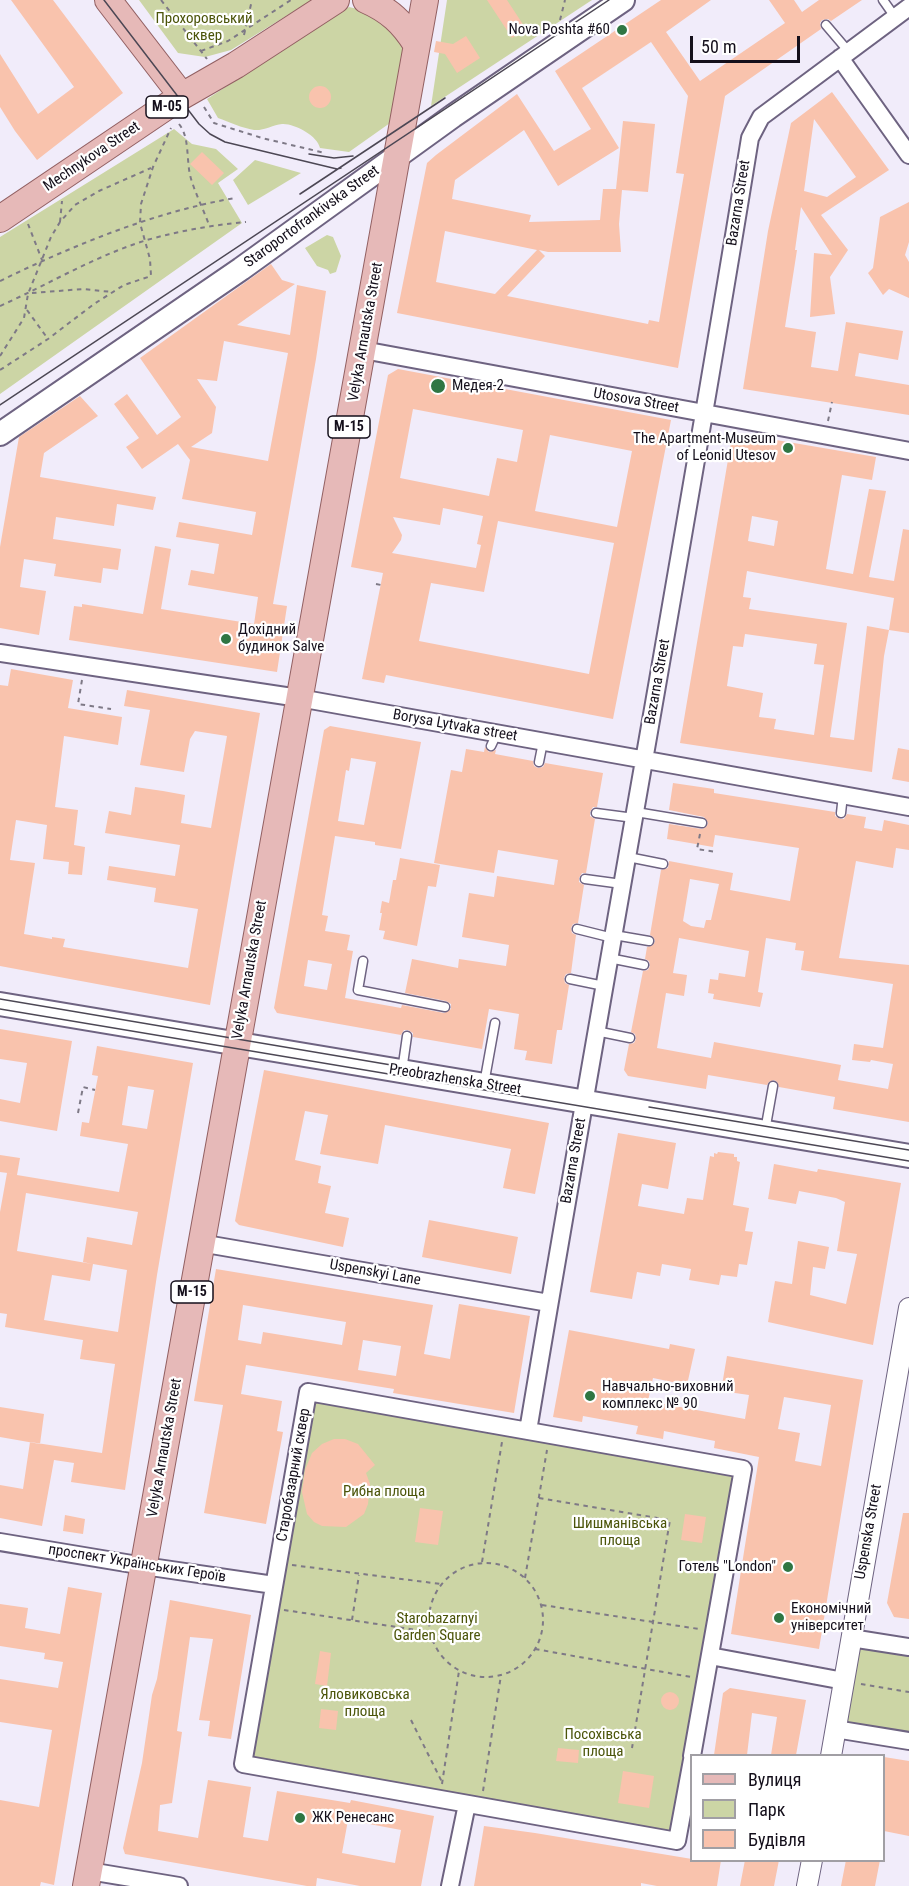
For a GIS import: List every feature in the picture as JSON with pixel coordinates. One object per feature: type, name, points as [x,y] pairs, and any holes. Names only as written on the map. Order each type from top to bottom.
[{"type":"main road","points":[[108,0],[187,107]]},
{"type":"main road","name":"Mechnykova Street","points":[[10,212],[187,107],[227,69],[336,0]]},
{"type":"main road","points":[[366,0],[397,18],[416,48]]},
{"type":"main road","name":"Velyka Arnautska Street","points":[[88,1878],[200,1243],[425,0]]},
{"type":"main road","name":"Staroportofrankivska Street","points":[[0,434],[241,269],[397,155],[623,0]]},
{"type":"main road","name":"Preobrazhenska Street","points":[[0,1004],[909,1156]]},
{"type":"street","name":"Bazarna Street","points":[[528,1431],[750,138],[761,117],[902,12]]},
{"type":"street","points":[[844,55],[909,155]]},
{"type":"street","name":"Utosova Street","points":[[363,350],[909,451]]},
{"type":"street","name":"Borysa Lytvaka street","points":[[0,653],[299,698],[494,740],[543,742],[909,807]]},
{"type":"street","name":"Uspenskyi Lane","points":[[200,1243],[549,1303]]},
{"type":"street","name":"Uspenska Street","points":[[831,1754],[909,1308]]},
{"type":"street","name":"Старобазарний сквер","points":[[690,1771],[677,1841],[243,1764],[308,1392],[743,1469],[692,1754]]},
{"type":"street","name":"проспект Українських Героїв","points":[[0,1542],[274,1586]]},
{"type":"street","points":[[851,1638],[909,1647]]},
{"type":"street","points":[[710,1656],[844,1681]]},
{"type":"street","points":[[835,1729],[909,1741]]},
{"type":"street","points":[[450,1886],[474,1805]]},
{"type":"street","points":[[807,1886],[812,1862]]},
{"type":"street","points":[[88,1878],[179,1886]]},
{"type":"lane","points":[[883,0],[902,12]]},
{"type":"lane","points":[[826,25],[844,55]]},
{"type":"lane","points":[[539,762],[543,742]]},
{"type":"lane","points":[[841,813],[843,795]]},
{"type":"lane","points":[[596,813],[702,823]]},
{"type":"lane","points":[[628,857],[663,864]]},
{"type":"lane","points":[[585,879],[622,884]]},
{"type":"lane","points":[[577,929],[649,940]]},
{"type":"lane","points":[[609,958],[644,965]]},
{"type":"lane","points":[[363,961],[358,990],[413,1005],[445,1007]]},
{"type":"lane","points":[[570,979],[604,986]]},
{"type":"lane","points":[[484,1085],[495,1023]]},
{"type":"lane","points":[[596,1031],[630,1038]]},
{"type":"lane","points":[[402,1071],[407,1036]]},
{"type":"lane","points":[[765,1132],[773,1086]]},
{"type":"path","points":[[161,0],[201,51],[227,69],[245,29],[252,0]]},
{"type":"path","points":[[201,51],[222,44],[291,0]]},
{"type":"path","points":[[560,20],[565,0]]},
{"type":"path","points":[[209,225],[186,158],[187,107],[214,123],[262,138],[324,153]]},
{"type":"path","points":[[0,370],[48,339],[112,292],[124,285],[151,276],[150,259],[140,223],[141,204],[153,167],[171,128]]},
{"type":"path","points":[[0,356],[19,327],[28,294],[56,229],[75,205],[99,191],[153,167]]},
{"type":"path","points":[[0,281],[42,260],[140,223],[201,204],[235,198]]},
{"type":"path","points":[[10,212],[42,260]]},
{"type":"path","points":[[0,306],[97,259],[146,240],[209,225],[246,222]]},
{"type":"path","points":[[28,294],[83,289],[112,292]]},
{"type":"path","points":[[26,308],[48,339]]},
{"type":"path","points":[[376,584],[381,585]]},
{"type":"path","points":[[84,666],[78,704],[111,709]]},
{"type":"path","points":[[702,823],[697,849],[716,852]]},
{"type":"path","points":[[78,1113],[83,1087],[95,1090]]},
{"type":"path","points":[[482,1563],[505,1427]]},
{"type":"path","points":[[525,1578],[549,1435]]},
{"type":"path","points":[[539,1498],[670,1521],[632,1748]]},
{"type":"path","points":[[279,1563],[441,1584]]},
{"type":"path","points":[[482,1563],[505,1566],[525,1578],[535,1590],[541,1605],[543,1628],[535,1649],[526,1661],[514,1670],[501,1675],[479,1677],[459,1671],[436,1648],[430,1632],[429,1616],[432,1599],[441,1584],[452,1573],[466,1566],[482,1563]]},
{"type":"path","points":[[352,1620],[359,1575]]},
{"type":"path","points":[[541,1605],[714,1631]]},
{"type":"path","points":[[270,1608],[430,1632]]},
{"type":"path","points":[[535,1649],[706,1679]]},
{"type":"path","points":[[440,1799],[459,1671]]},
{"type":"path","points":[[474,1805],[501,1675]]},
{"type":"path","points":[[844,1681],[909,1692]]},
{"type":"path","points":[[411,1720],[442,1782]]},
{"type":"green space","name":"Прохоровський сквер","points":[[139,0],[312,0],[231,50],[205,57],[178,53]]},
{"type":"green space","points":[[447,0],[592,0],[431,106]]},
{"type":"green space","points":[[349,7],[379,18],[402,45],[403,54],[390,123],[349,152],[320,148],[315,139],[305,131],[287,124],[254,130],[218,118],[207,99]]},
{"type":"green space","points":[[174,129],[192,144],[216,149],[238,169],[218,183],[242,223],[0,394],[0,237]]},
{"type":"green space","points":[[255,160],[301,173],[248,205],[233,180]]},
{"type":"green space","points":[[327,235],[333,237],[341,256],[336,272],[330,274],[328,270],[317,266],[305,248]]},
{"type":"green space","name":"Starobazarnyi Garden Square","points":[[308,1392],[743,1469],[692,1754],[690,1754],[690,1768],[677,1841],[243,1764]]},
{"type":"green space","points":[[852,1647],[909,1656],[909,1733],[840,1721]]},
{"type":"building","points":[[11,0],[53,0],[123,93],[37,160],[0,107],[0,54],[38,114],[74,87]]},
{"type":"building","points":[[487,0],[507,0],[526,29],[512,38]]},
{"type":"building","points":[[661,0],[711,0],[666,32],[700,81],[785,23],[769,0],[794,0],[802,12],[819,0],[862,0],[831,21],[822,20],[821,29],[725,96],[678,368],[397,313],[427,163],[517,94],[554,151],[591,129],[555,71]],"holes":[[[651,42],[688,96],[676,173],[684,174],[659,322],[649,320],[648,324],[507,296],[545,256],[539,250],[621,252],[619,224],[622,190],[648,192],[655,124],[623,121],[616,189],[603,189],[600,220],[529,222],[531,215],[452,199],[455,180],[524,130],[558,186],[619,148],[582,88]],[[445,231],[537,250],[495,294],[436,282]]]},
{"type":"building","points":[[466,36],[480,58],[457,73],[445,54],[434,52],[436,41],[453,44]]},
{"type":"building","points":[[320,86],[328,89],[331,97],[328,105],[320,108],[312,105],[309,97],[312,89]]},
{"type":"building","points":[[832,92],[889,170],[821,215],[848,250],[830,277],[835,314],[810,317],[814,253],[832,255],[801,207],[785,327],[816,332],[811,367],[838,371],[846,322],[903,331],[898,360],[859,353],[855,376],[909,385],[909,415],[743,389],[768,231],[791,123]],"holes":[[[814,119],[856,177],[827,197],[804,191]]]},
{"type":"building","points":[[202,152],[224,173],[212,185],[190,164]]},
{"type":"building","points":[[909,202],[909,242],[905,255],[909,262],[909,298],[889,289],[883,295],[868,273],[873,268],[880,217]]},
{"type":"building","points":[[271,264],[282,280],[295,284],[237,325],[290,335],[297,285],[326,291],[273,604],[287,606],[277,672],[69,640],[74,606],[82,607],[82,604],[143,614],[155,546],[171,549],[161,609],[254,624],[258,597],[188,585],[191,570],[214,574],[219,544],[176,537],[179,522],[252,535],[256,512],[182,499],[190,460],[178,444],[142,469],[126,447],[139,438],[114,404],[127,394],[157,435],[181,417],[140,358]],"holes":[[[224,341],[288,353],[268,461],[191,447],[212,433],[216,407],[197,379],[217,381]]]},
{"type":"building","points":[[398,369],[671,420],[613,719],[386,675],[384,683],[362,679],[383,573],[351,567],[388,375]],"holes":[[[413,409],[523,430],[517,462],[497,458],[489,496],[400,478]],[[550,435],[632,451],[617,527],[535,511]],[[443,508],[483,516],[477,544],[481,545],[476,568],[392,553],[402,535],[393,517],[440,525]],[[498,521],[614,543],[589,674],[419,641],[431,583],[484,592]]]},
{"type":"building","points":[[80,396],[98,416],[44,453],[40,477],[156,497],[153,510],[117,504],[114,526],[56,517],[53,539],[121,549],[118,570],[103,568],[101,583],[54,576],[56,564],[24,559],[20,587],[46,591],[39,635],[0,628],[0,547],[19,437]]},
{"type":"building","points":[[741,434],[876,457],[872,480],[842,475],[826,569],[853,574],[869,489],[886,491],[869,577],[894,581],[903,529],[909,530],[909,633],[889,630],[884,656],[872,772],[680,743],[731,442]],"holes":[[[752,516],[778,521],[774,546],[748,541]],[[747,571],[894,598],[889,630],[867,626],[854,740],[830,737],[847,623],[749,609],[751,598],[743,597]],[[745,634],[817,644],[814,664],[824,665],[814,735],[774,729],[776,719],[759,717],[763,693],[727,686],[733,646],[743,647]]]},
{"type":"building","points":[[11,669],[73,680],[68,708],[122,717],[118,745],[64,736],[55,807],[78,810],[74,845],[85,847],[82,875],[68,874],[69,862],[43,859],[47,825],[16,820],[10,860],[35,863],[24,934],[65,939],[63,947],[188,968],[198,909],[154,902],[156,888],[107,880],[109,866],[175,876],[180,845],[105,833],[109,811],[131,815],[135,787],[185,795],[181,823],[211,828],[227,736],[195,731],[190,739],[184,772],[140,765],[150,710],[124,706],[127,690],[260,713],[210,1005],[0,966],[0,685],[8,686]]},
{"type":"building","points":[[330,726],[421,742],[401,849],[375,845],[375,842],[335,836],[322,915],[328,916],[325,931],[350,935],[347,950],[353,951],[345,998],[401,1008],[402,1005],[444,1013],[451,1009],[451,1004],[446,1001],[405,993],[412,959],[458,968],[459,959],[506,966],[509,945],[462,937],[469,893],[494,897],[497,876],[554,885],[558,860],[498,850],[494,873],[434,863],[451,770],[462,772],[466,749],[484,752],[485,747],[489,752],[496,750],[495,754],[533,761],[534,766],[538,768],[543,767],[545,763],[603,773],[597,807],[593,807],[590,812],[590,816],[595,819],[586,873],[582,873],[579,878],[579,882],[584,885],[578,923],[573,924],[571,928],[572,933],[576,935],[571,973],[566,974],[564,978],[565,983],[569,985],[562,1030],[557,1030],[552,1064],[525,1060],[527,1051],[514,1049],[519,1014],[489,1009],[482,1049],[413,1037],[413,1033],[408,1030],[404,1030],[401,1035],[277,1013],[274,1008],[324,730]],"holes":[[[351,758],[376,762],[364,825],[338,821],[346,770],[349,771]],[[308,960],[332,964],[327,990],[304,986]]]},
{"type":"building","points":[[898,748],[909,750],[909,782],[892,779]]},
{"type":"building","points":[[673,783],[714,789],[714,793],[835,812],[835,816],[840,819],[844,819],[847,814],[866,817],[864,828],[882,831],[884,820],[909,825],[909,850],[896,848],[893,868],[856,861],[839,958],[909,965],[909,1122],[833,1109],[835,1097],[779,1087],[774,1080],[767,1085],[708,1075],[706,1089],[628,1076],[624,1070],[629,1044],[634,1043],[636,1039],[635,1034],[631,1032],[643,971],[648,970],[650,966],[649,961],[645,959],[647,947],[653,945],[655,941],[650,935],[661,870],[668,868],[669,861],[733,873],[730,890],[790,901],[799,848],[715,835],[713,847],[667,839],[669,824],[702,829],[708,823],[704,817],[669,810]],"holes":[[[690,879],[719,884],[711,920],[706,920],[704,928],[691,926],[683,921]],[[679,938],[749,951],[745,977],[719,973],[718,980],[710,979],[708,993],[714,994],[713,999],[760,1007],[763,993],[758,992],[766,938],[796,943],[795,950],[804,951],[801,970],[893,984],[883,1048],[854,1044],[852,1060],[870,1062],[871,1060],[893,1064],[888,1089],[838,1080],[841,1065],[714,1042],[711,1058],[657,1048],[666,993],[684,996],[687,975],[673,973]]]},
{"type":"building","points":[[400,858],[440,865],[436,887],[428,886],[417,946],[383,939],[385,931],[379,930],[382,901],[389,903]]},
{"type":"building","points":[[0,1029],[72,1041],[57,1131],[0,1121],[0,1099],[20,1103],[27,1063],[0,1059]]},
{"type":"building","points":[[97,1046],[193,1063],[157,1275],[125,1490],[71,1482],[74,1463],[54,1460],[42,1526],[0,1518],[0,1485],[23,1489],[30,1442],[102,1453],[115,1364],[80,1359],[83,1340],[5,1327],[7,1314],[0,1313],[0,1212],[7,1173],[15,1174],[0,1172],[0,1155],[20,1158],[17,1175],[119,1192],[128,1144],[80,1136],[82,1122],[89,1123],[98,1076],[92,1075]],"holes":[[[128,1086],[154,1090],[147,1129],[122,1125]],[[26,1193],[138,1212],[132,1245],[87,1237],[83,1262],[92,1264],[17,1251]],[[93,1264],[127,1270],[118,1332],[44,1320],[52,1275],[90,1281]]]},
{"type":"building","points":[[264,1070],[549,1123],[535,1194],[503,1188],[511,1149],[385,1125],[378,1164],[320,1154],[328,1115],[305,1111],[295,1160],[321,1166],[318,1183],[331,1186],[325,1213],[349,1218],[343,1247],[239,1225],[235,1221]]},
{"type":"building","points":[[618,1133],[676,1143],[668,1189],[642,1184],[638,1206],[684,1214],[687,1198],[703,1200],[710,1156],[714,1157],[714,1153],[718,1152],[734,1154],[734,1157],[737,1157],[737,1161],[740,1162],[733,1205],[749,1208],[745,1231],[753,1232],[747,1265],[739,1264],[737,1277],[721,1275],[719,1285],[689,1280],[691,1269],[662,1264],[660,1276],[637,1272],[632,1299],[590,1292]]},
{"type":"building","points":[[774,1164],[901,1183],[873,1345],[768,1322],[775,1281],[792,1284],[798,1241],[829,1247],[825,1269],[813,1267],[810,1295],[846,1304],[857,1254],[837,1251],[845,1202],[799,1191],[796,1204],[768,1199]]},
{"type":"building","points":[[429,1220],[518,1237],[511,1274],[422,1257]]},
{"type":"building","points":[[216,1269],[433,1305],[424,1354],[450,1359],[459,1304],[530,1316],[514,1413],[393,1393],[394,1389],[246,1365],[241,1394],[282,1401],[277,1431],[283,1432],[266,1524],[204,1513],[223,1405],[194,1401]],"holes":[[[243,1305],[346,1322],[342,1345],[263,1332],[261,1344],[238,1340]],[[363,1340],[401,1346],[396,1376],[358,1370]]]},
{"type":"building","points":[[569,1330],[669,1349],[670,1344],[695,1349],[687,1385],[653,1378],[648,1401],[745,1419],[749,1395],[721,1391],[727,1356],[863,1380],[819,1649],[731,1634],[759,1457],[714,1448],[715,1441],[664,1431],[663,1439],[636,1434],[638,1426],[583,1416],[582,1422],[553,1417]],"holes":[[[784,1397],[831,1405],[821,1466],[795,1461],[800,1433],[778,1429]]]},
{"type":"building","points":[[0,1407],[44,1414],[40,1444],[0,1437]]},
{"type":"building","points":[[334,1439],[345,1439],[358,1444],[375,1465],[366,1473],[370,1484],[368,1504],[364,1514],[346,1527],[322,1526],[314,1522],[307,1514],[302,1492],[305,1470],[312,1453],[322,1444]]},
{"type":"building","points":[[420,1508],[443,1511],[438,1545],[415,1542]]},
{"type":"building","points":[[903,1513],[909,1513],[909,1619],[894,1617],[887,1603]]},
{"type":"building","points":[[685,1514],[706,1517],[702,1543],[681,1540]]},
{"type":"building","points":[[65,1515],[85,1519],[83,1534],[63,1531]]},
{"type":"building","points":[[68,1587],[102,1593],[54,1885],[41,1882],[40,1886],[0,1886],[0,1800],[39,1807],[52,1730],[0,1722],[0,1679],[58,1688],[63,1662],[44,1659],[45,1653],[0,1646],[0,1604],[28,1608],[25,1628],[60,1634]]},
{"type":"building","points":[[170,1600],[251,1615],[231,1739],[208,1736],[210,1721],[199,1720],[213,1639],[190,1637],[177,1731],[182,1732],[172,1803],[160,1805],[158,1831],[198,1838],[208,1780],[251,1787],[243,1837],[268,1841],[277,1791],[350,1803],[351,1800],[434,1816],[421,1886],[360,1886],[317,1878],[316,1886],[307,1886],[125,1854],[123,1848],[142,1763],[152,1695],[157,1679]],"holes":[[[348,1820],[401,1830],[395,1863],[342,1853]]]},
{"type":"building","points":[[320,1651],[331,1653],[327,1686],[315,1684]]},
{"type":"building","points":[[730,1688],[806,1700],[796,1754],[771,1754],[777,1717],[752,1713],[747,1754],[714,1754],[723,1693]]},
{"type":"building","points":[[666,1692],[674,1692],[679,1697],[677,1708],[666,1710],[661,1705],[661,1697]]},
{"type":"building","points":[[321,1709],[338,1711],[336,1730],[319,1728]]},
{"type":"building","points":[[558,1748],[579,1750],[578,1763],[556,1761]]},
{"type":"building","points":[[885,1757],[909,1761],[909,1836],[885,1831]]},
{"type":"building","points":[[623,1771],[654,1776],[649,1808],[618,1803]]},
{"type":"building","points":[[484,1826],[690,1859],[690,1862],[721,1862],[717,1886],[657,1886],[641,1883],[641,1886],[474,1886]]},
{"type":"building","points":[[745,1862],[779,1862],[774,1886],[740,1886]]},
{"type":"building","points":[[846,1862],[880,1862],[875,1886],[841,1886]]},
{"type":"tram line","points":[[104,0],[199,124],[210,134],[225,142],[337,169],[341,168]]},
{"type":"tram line","points":[[0,405],[609,0]]},
{"type":"tram line","points":[[300,194],[445,98]]},
{"type":"tram line","points":[[309,154],[334,158],[353,156]]},
{"type":"tram line","points":[[0,999],[409,1068]]},
{"type":"tram line","points":[[0,1009],[909,1161]]},
{"type":"tram line","points":[[649,1107],[909,1150]]},
{"type":"place","name":"Nova Poshta #60","points":[[622,30]]},
{"type":"place","name":"Медея-2","points":[[438,386]]},
{"type":"place","name":"The Apartment-Museum of Leonid Utesov","points":[[788,448]]},
{"type":"place","name":"Дохідний будинок Salve","points":[[226,639]]},
{"type":"place","name":"Навчально-виховний комплекс № 90","points":[[590,1396]]},
{"type":"place","name":"Готель \"London\"","points":[[788,1567]]},
{"type":"place","name":"Економічний університет","points":[[779,1618]]},
{"type":"place","name":"ЖК Ренесанс","points":[[300,1818]]},
{"type":"park label","name":"Рибна площа","points":[[384,1492]]},
{"type":"park label","name":"Шишманівська площа","points":[[620,1532]]},
{"type":"park label","name":"Яловиковська площа","points":[[365,1704]]},
{"type":"park label","name":"Посохівська площа","points":[[603,1744]]}]
